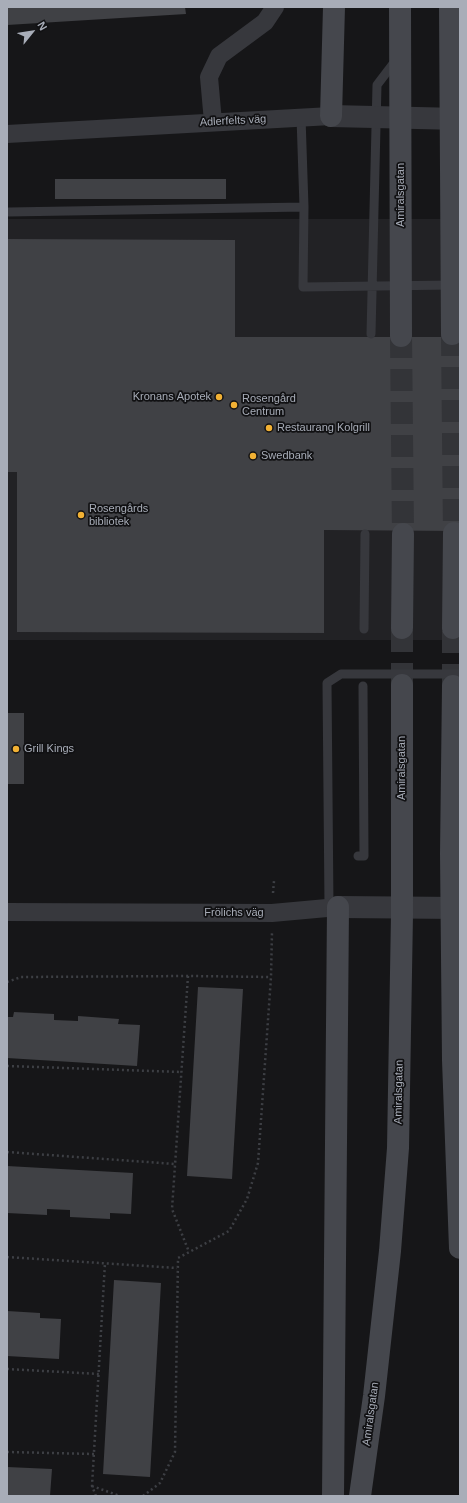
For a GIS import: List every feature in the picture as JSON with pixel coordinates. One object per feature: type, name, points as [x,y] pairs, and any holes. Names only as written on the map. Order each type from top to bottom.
[{"type":"main road","points":[[334,7],[341,116]]},
{"type":"main road","name":"Amiralsgatan","points":[[400,7],[401,336]]},
{"type":"main road","points":[[450,7],[452,334]]},
{"type":"main road","points":[[453,628],[454,533]]},
{"type":"main road","points":[[402,628],[403,534]]},
{"type":"main road","points":[[456,680],[451,854],[453,1060],[460,1248]]},
{"type":"main road","name":"Amiralsgatan","points":[[360,1496],[374,1396],[390,1251],[398,1148],[402,914],[402,685]]},
{"type":"main road","points":[[333,907],[333,1496]]},
{"type":"street","points":[[213,122],[210,78],[219,56],[265,22],[275,7]]},
{"type":"street","name":"Adlerfelts väg","points":[[7,134],[301,117],[341,116],[460,119]]},
{"type":"street","name":"Frölichs väg","points":[[7,912],[272,913],[333,907],[460,908]]},
{"type":"lane","name":"Amiralsgatan","points":[[392,7],[401,55]]},
{"type":"lane","points":[[371,334],[377,85],[401,55]]},
{"type":"lane","points":[[301,117],[304,207],[303,287],[460,285]]},
{"type":"lane","points":[[8,212],[304,207]]},
{"type":"lane","points":[[364,629],[365,534]]},
{"type":"lane","points":[[333,907],[327,683],[341,674],[456,680]]},
{"type":"lane","points":[[358,856],[364,856],[363,686]]},
{"type":"lane","points":[[453,1060],[460,1022]]},
{"type":"path","points":[[144,1496],[160,1483],[175,1452],[178,1258],[229,1231],[247,1200],[258,1163],[271,977],[274,881]]},
{"type":"path","points":[[188,976],[172,1209],[189,1252]]},
{"type":"path","points":[[7,982],[21,977],[271,977]]},
{"type":"path","points":[[7,1066],[181,1072]]},
{"type":"path","points":[[7,1152],[175,1164]]},
{"type":"path","points":[[7,1257],[178,1268]]},
{"type":"path","points":[[96,1496],[92,1486],[105,1263]]},
{"type":"path","points":[[7,1369],[98,1374]]},
{"type":"path","points":[[7,1452],[94,1454]]},
{"type":"path","points":[[92,1486],[120,1496]]},
{"type":"shaded area","name":"Rosengård Centrum","points":[[7,219],[460,219],[460,640],[7,640]]},
{"type":"building","points":[[7,7],[185,7],[186,14],[7,25]]},
{"type":"building","points":[[55,179],[226,179],[226,199],[55,199]]},
{"type":"building","name":"Rosengård Centrum","points":[[7,239],[235,240],[235,337],[460,337],[460,531],[324,530],[324,633],[17,632],[17,472],[7,472]]},
{"type":"building","name":"Grill Kings","points":[[7,713],[24,713],[24,784],[7,784]]},
{"type":"building","points":[[198,987],[243,989],[232,1179],[187,1176]]},
{"type":"building","points":[[14,1012],[54,1014],[54,1020],[78,1021],[78,1016],[119,1019],[118,1024],[140,1025],[137,1066],[7,1058],[7,1017],[13,1017]]},
{"type":"building","points":[[7,1166],[133,1173],[131,1214],[110,1213],[110,1219],[70,1217],[70,1210],[47,1209],[47,1215],[7,1213]]},
{"type":"building","points":[[114,1280],[161,1283],[150,1477],[103,1474]]},
{"type":"building","points":[[7,1311],[40,1313],[40,1318],[61,1319],[59,1359],[7,1356]]},
{"type":"building","points":[[7,1467],[52,1469],[50,1496],[7,1496]]},
{"type":"tunnel","points":[[452,334],[454,533]]},
{"type":"tunnel","points":[[401,336],[403,534]]},
{"type":"tunnel","points":[[402,628],[402,685]]},
{"type":"tunnel","points":[[453,628],[453,686]]},
{"type":"place","name":"Kronans Apotek","points":[[219,397]]},
{"type":"place","name":"Rosengård Centrum","points":[[234,405]]},
{"type":"place","name":"Restaurang Kolgrill","points":[[269,428]]},
{"type":"place","name":"Swedbank","points":[[253,456]]},
{"type":"place","name":"Rosengårds bibliotek","points":[[81,515]]},
{"type":"place","name":"Grill Kings","points":[[16,749]]}]
